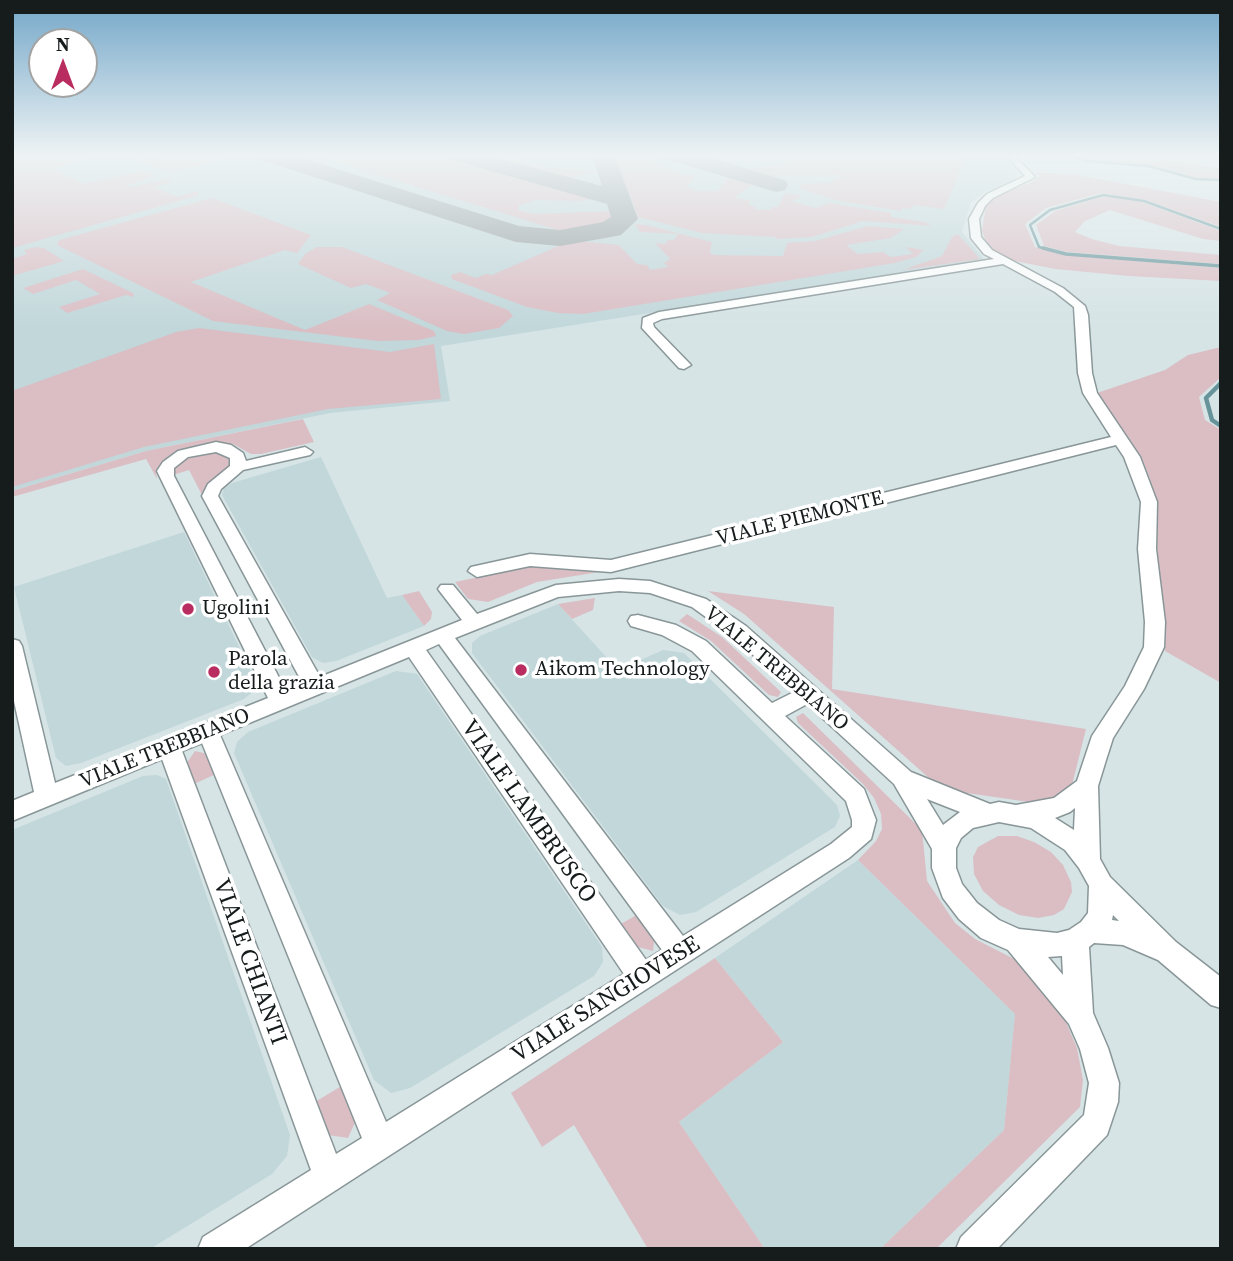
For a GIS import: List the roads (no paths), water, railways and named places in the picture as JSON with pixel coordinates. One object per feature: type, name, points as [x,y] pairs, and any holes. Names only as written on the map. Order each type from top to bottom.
[{"type":"street","points":[[977,213],[974,219],[976,238],[988,252],[1059,290],[1079,306],[1090,393],[1132,457],[1149,502],[1147,549],[1155,621],[1154,647],[1134,689],[1103,736],[1087,786],[1088,860]]},
{"type":"street","points":[[684,365],[648,328],[647,321],[659,316],[1003,261]]},
{"type":"street","name":"VIALE PIEMONTE","points":[[477,571],[530,560],[563,560],[611,566],[1121,439]]},
{"type":"street","points":[[281,702],[165,471],[174,459],[205,448],[233,452],[240,461],[237,467],[214,487],[210,496],[315,687]]},
{"type":"street","points":[[237,467],[305,452]]},
{"type":"street","name":"VIALE TREBBIANO","points":[[12,811],[556,591],[587,586],[650,587],[699,603],[720,616],[809,694],[902,778],[944,848]]},
{"type":"street","points":[[447,589],[474,623]]},
{"type":"street","name":"VIALE SANGIOVESE","points":[[215,1249],[840,852],[863,832],[864,820],[856,796],[699,646],[669,630],[638,621]]},
{"type":"street","name":"VIALE LAMBRUSCO","points":[[443,635],[680,953]]},
{"type":"street","points":[[12,646],[47,797]]},
{"type":"street","name":"VIALE LAMBRUSCO","points":[[413,647],[642,977]]},
{"type":"street","points":[[770,714],[809,694]]},
{"type":"street","points":[[208,731],[380,1144]]},
{"type":"street","name":"VIALE CHIANTI","points":[[169,747],[329,1176]]},
{"type":"street","name":"VIALE TREBBIANO","points":[[902,778],[986,813]]},
{"type":"street","points":[[1087,786],[1062,805],[1043,812],[986,813],[966,820],[953,831],[944,848],[944,868],[952,890],[968,911],[990,929],[1017,941],[1057,945],[1083,936],[1125,933],[1167,951]]},
{"type":"street","points":[[1014,814],[1035,819],[1074,843],[1088,860],[1101,885],[1138,919],[1167,951],[1221,995]]},
{"type":"street","points":[[1079,1014],[1083,936],[1101,910],[1101,885]]},
{"type":"street","points":[[973,1249],[1065,1159],[1096,1124],[1104,1102],[1104,1083],[1079,1014],[1017,941]]},
{"type":"waterway","points":[[1046,213],[1030,225],[1039,247],[1050,250]]},
{"type":"waterway","points":[[1177,213],[1221,229]]},
{"type":"waterway","points":[[1043,248],[1066,254],[1221,266]]},
{"type":"waterway","points":[[1221,383],[1206,398],[1212,420],[1221,426]]},
{"type":"place","name":"Ugolini","points":[[188,609]]},
{"type":"place","name":"Aikom Technology","points":[[521,670]]},
{"type":"place","name":"Parola della grazia","points":[[214,672]]}]
